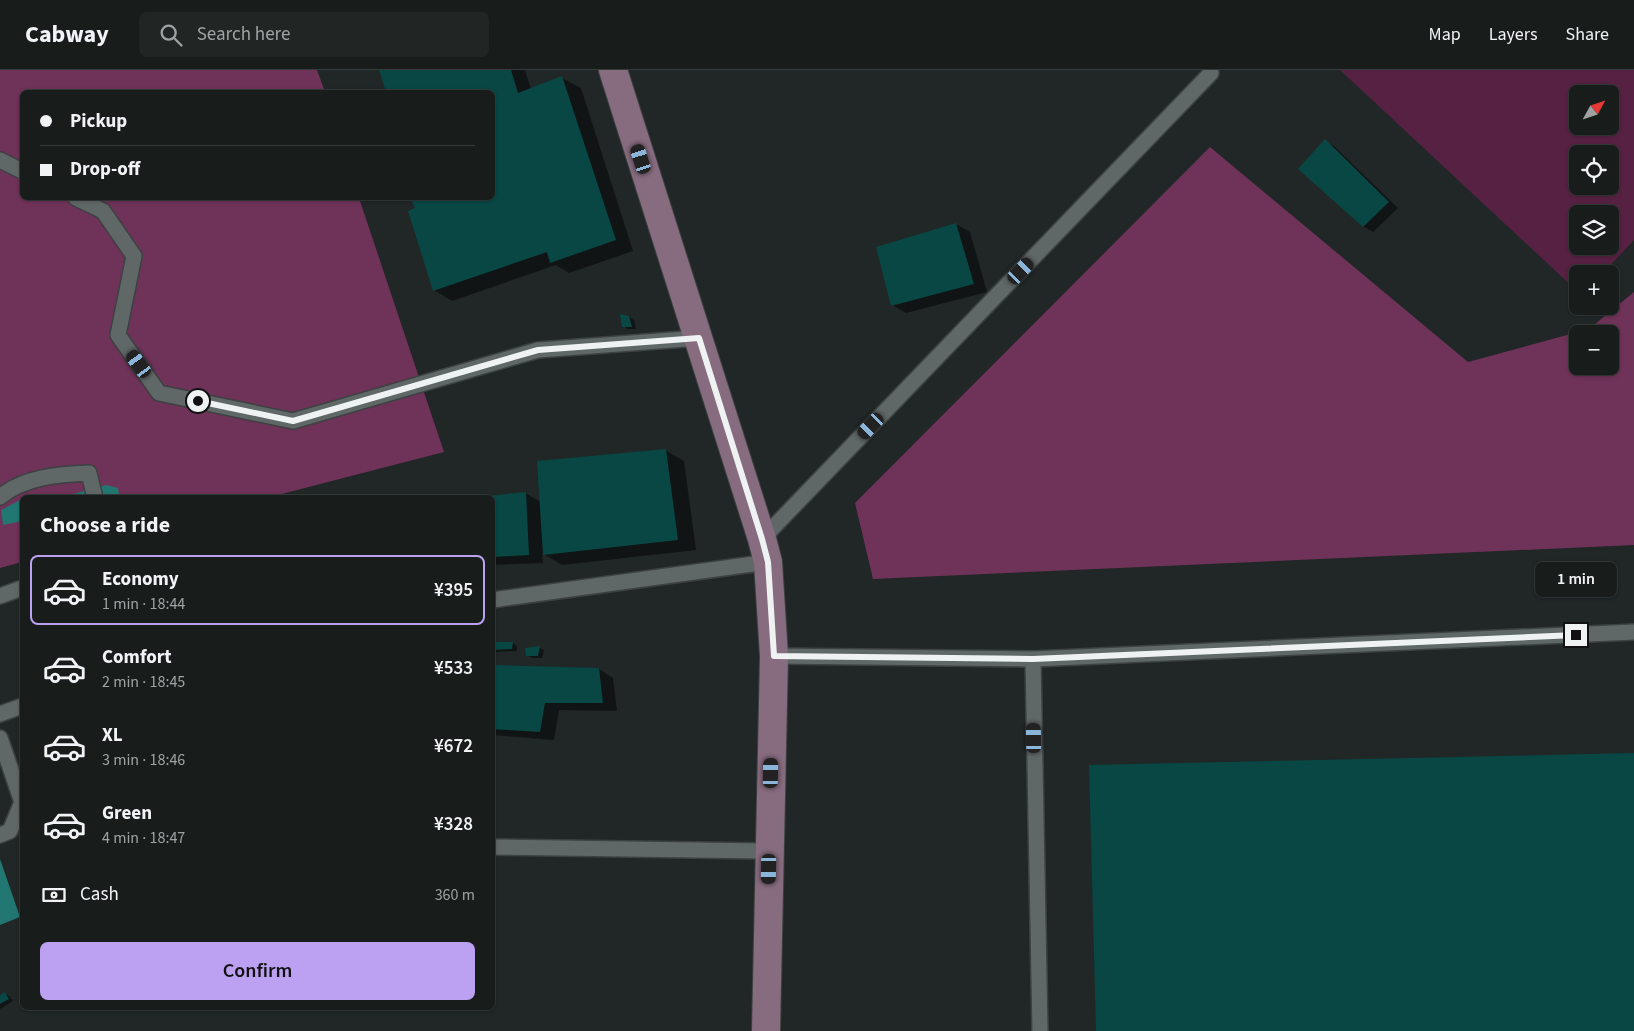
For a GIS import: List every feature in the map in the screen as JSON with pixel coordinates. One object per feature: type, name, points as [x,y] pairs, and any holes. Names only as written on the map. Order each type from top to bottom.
[{"type":"street","points":[[613,70],[765,550],[774,656],[766,1031]]},
{"type":"lane","points":[[495,599],[765,550],[1211,73]]},
{"type":"lane","points":[[0,160],[20,170]]},
{"type":"lane","points":[[80,200],[103,211],[134,256],[118,335],[159,392],[293,421],[538,350],[699,338]]},
{"type":"lane","points":[[0,497],[10,488],[58,474],[89,473],[94,495]]},
{"type":"lane","points":[[0,596],[20,589]]},
{"type":"lane","points":[[774,656],[1033,659],[1634,632]]},
{"type":"lane","points":[[1033,659],[1040,1031]]},
{"type":"lane","points":[[0,714],[20,707]]},
{"type":"lane","points":[[0,738],[20,796]]},
{"type":"lane","points":[[0,834],[10,831],[20,807]]},
{"type":"lane","points":[[495,847],[770,851]]},
{"type":"shaded area","points":[[0,70],[317,70],[324,90],[20,90],[20,200],[360,200],[444,452],[278,495],[20,495],[20,563],[0,568]]},
{"type":"shaded area","points":[[1340,70],[1634,70],[1634,240],[1610,265],[1569,265],[1569,284]]},
{"type":"shaded area","points":[[1210,147],[1468,362],[1569,334],[1569,375],[1619,375],[1619,325],[1594,325],[1606,315],[1619,315],[1619,304],[1634,292],[1634,545],[873,579],[855,503]]},
{"type":"water","points":[[106,485],[118,488],[119,495],[37,495],[73,494]]},
{"type":"water","points":[[20,500],[20,521],[3,525],[1,510]]},
{"type":"water","points":[[0,859],[20,917],[0,925]]},
{"type":"building","points":[[379,70],[511,70],[518,93],[562,76],[616,240],[550,263],[547,252],[433,291],[408,211],[415,208],[411,200],[495,200],[495,90],[385,90]]},
{"type":"building","points":[[1325,139],[1389,202],[1363,227],[1298,169]]},
{"type":"building","points":[[956,223],[974,284],[891,306],[876,247]]},
{"type":"building","points":[[620,314],[629,316],[632,327],[622,327]]},
{"type":"building","points":[[666,449],[678,540],[543,555],[537,461]]},
{"type":"building","points":[[526,492],[529,555],[495,557],[495,495]]},
{"type":"building","points":[[495,642],[513,642],[512,649],[495,650]]},
{"type":"building","points":[[540,646],[538,656],[526,656],[525,648]]},
{"type":"building","points":[[495,665],[599,668],[603,703],[545,703],[540,732],[495,729]]},
{"type":"building","points":[[1634,753],[1634,1031],[1096,1031],[1089,765]]},
{"type":"building","points":[[5,992],[9,999],[0,1004],[0,995]]},
{"type":"route","points":[[198,401],[293,421],[538,350],[699,338],[768,562],[774,656],[1033,659],[1576,635]]}]
